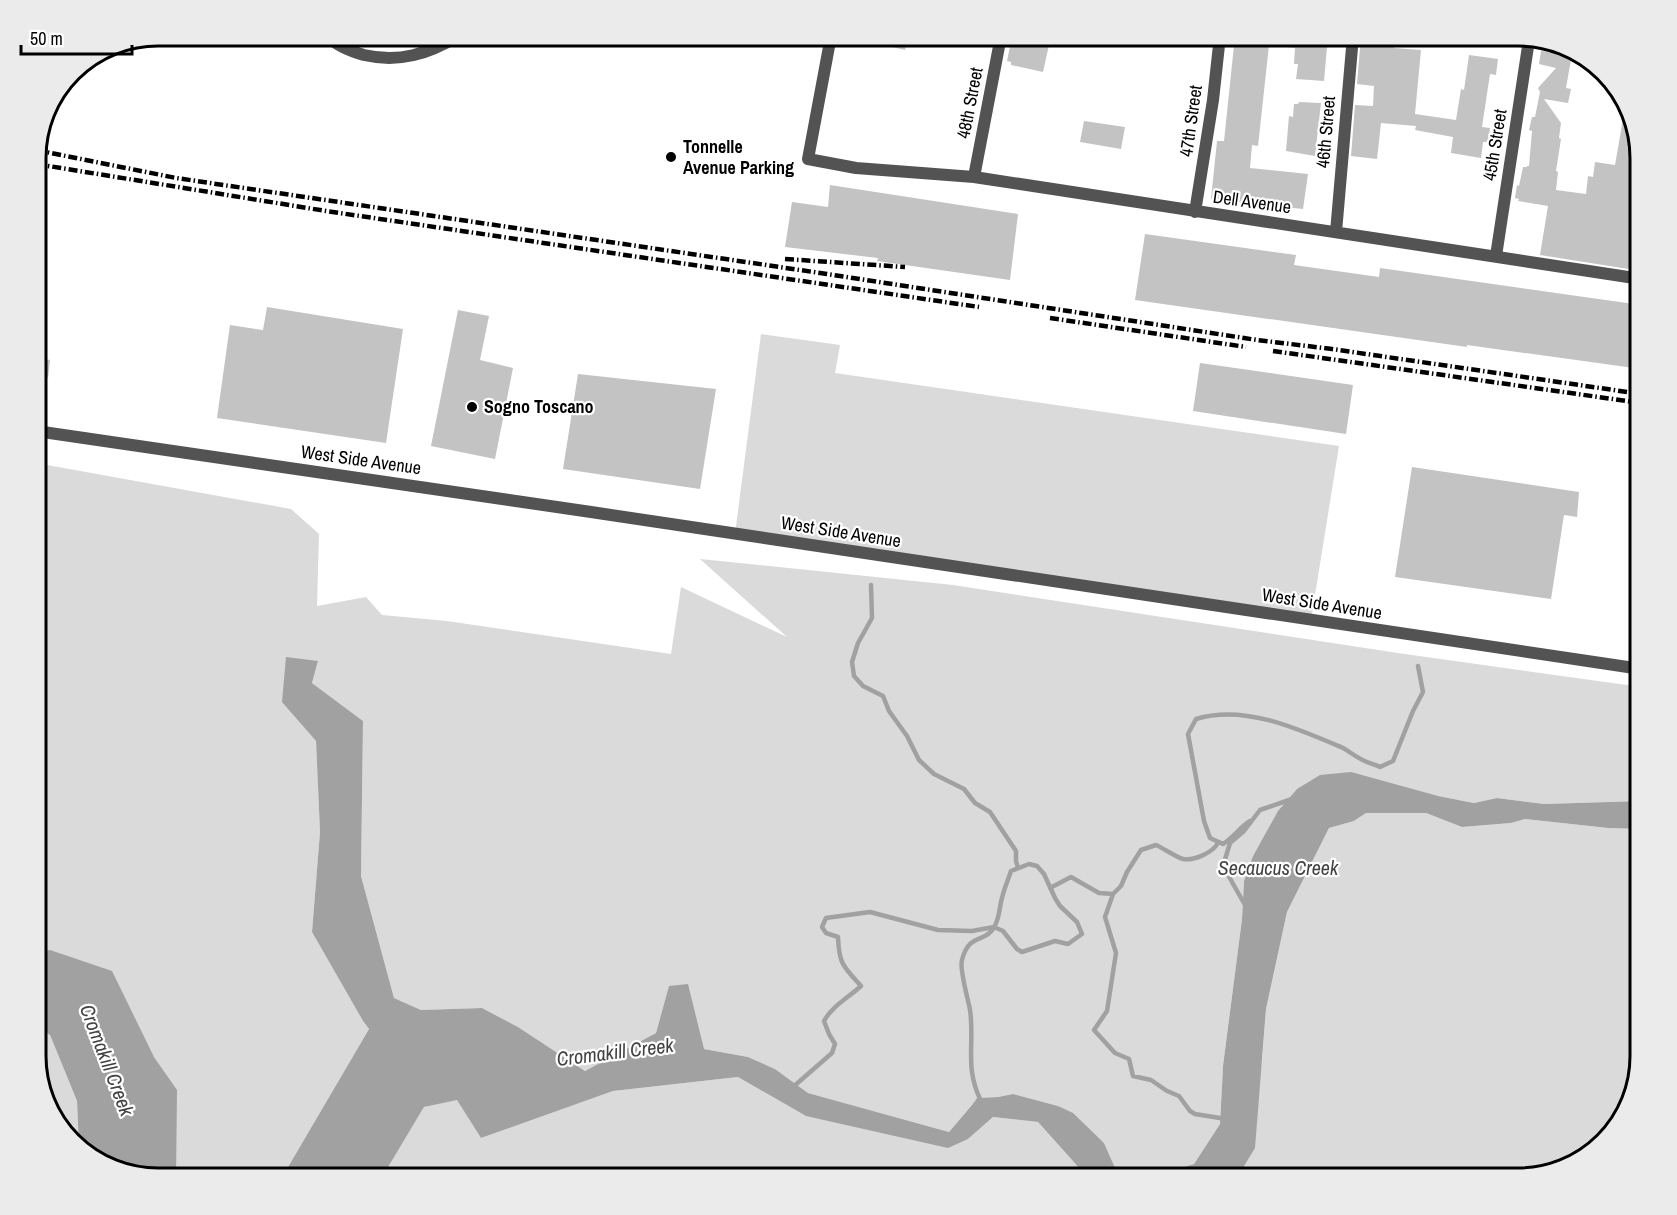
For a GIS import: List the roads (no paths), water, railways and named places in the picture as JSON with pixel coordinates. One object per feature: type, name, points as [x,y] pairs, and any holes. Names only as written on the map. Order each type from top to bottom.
[{"type":"street","name":"48th Street","points":[[974,177],[999,46]]},
{"type":"street","name":"47th Street","points":[[1195,212],[1213,100],[1219,46]]},
{"type":"street","name":"46th Street","points":[[1336,232],[1352,46]]},
{"type":"street","points":[[343,47],[349,51],[378,58],[396,59],[426,52],[436,47]]},
{"type":"street","name":"Dell Avenue","points":[[829,47],[808,159],[856,168],[974,177],[1630,277]]},
{"type":"street","name":"45th Street","points":[[1496,256],[1528,47]]},
{"type":"street","name":"West Side Avenue","points":[[47,433],[1630,667]]},
{"type":"water","points":[[286,657],[318,661],[312,683],[363,721],[361,876],[394,998],[421,1010],[482,1008],[518,1027],[585,1071],[656,1033],[669,986],[688,984],[704,1049],[748,1057],[775,1069],[808,1093],[949,1132],[977,1098],[1013,1094],[1058,1106],[1073,1113],[1104,1143],[1115,1168],[1079,1168],[1038,1122],[993,1117],[968,1139],[948,1148],[806,1116],[738,1077],[613,1091],[481,1138],[457,1100],[424,1107],[388,1168],[287,1168],[369,1029],[312,932],[320,832],[316,741],[282,702]]},
{"type":"water","name":"Secaucus Creek","points":[[1351,772],[1438,796],[1474,803],[1497,798],[1544,804],[1630,801],[1630,829],[1525,819],[1511,823],[1462,827],[1426,813],[1366,813],[1354,821],[1329,828],[1287,912],[1266,1009],[1255,1148],[1243,1168],[1181,1168],[1194,1164],[1220,1124],[1223,1066],[1242,919],[1244,881],[1253,856],[1278,811],[1297,789],[1320,775]]},
{"type":"water","name":"Cromakill Creek","points":[[47,950],[112,971],[154,1057],[177,1090],[176,1168],[151,1168],[123,1163],[90,1145],[78,1135],[77,1101],[50,1035],[47,1033]]},
{"type":"waterway","points":[[871,585],[872,618],[858,643],[852,662],[854,676],[863,686],[883,696],[889,711],[907,736],[919,760],[934,774],[964,789],[975,803],[990,812],[1016,851],[1018,868]]},
{"type":"waterway","points":[[1250,821],[1223,844],[1210,838],[1204,821],[1188,734],[1196,719],[1214,715],[1233,715],[1271,721],[1343,748],[1364,761],[1380,767],[1393,761],[1423,692],[1418,666]]},
{"type":"waterway","points":[[1245,905],[1223,866],[1230,843],[1244,831],[1260,810],[1292,799]]},
{"type":"waterway","points":[[1113,894],[1121,886],[1141,850],[1156,845],[1180,858],[1193,859],[1212,850],[1218,843]]},
{"type":"waterway","points":[[793,1087],[832,1053],[835,1044],[824,1021],[836,1006],[861,986],[843,964],[839,953],[838,937],[826,933],[822,927],[826,918],[870,912],[938,930],[972,931],[994,927],[1003,931],[1022,952],[1055,941],[1068,944],[1082,934],[1077,922],[1060,906],[1044,874],[1037,866],[1029,864],[1011,871],[998,917],[995,925],[993,929],[969,946],[961,964],[970,1010],[971,1066],[981,1101]]},
{"type":"waterway","points":[[1050,888],[1071,877],[1099,893],[1113,894],[1105,917],[1116,953],[1107,1011],[1094,1030],[1115,1053],[1129,1059],[1133,1076],[1151,1080],[1179,1096],[1195,1114],[1226,1119]]},
{"type":"railway","points":[[47,152],[176,178],[1257,340],[1630,392]]},
{"type":"railway","points":[[47,166],[326,211],[979,307]]},
{"type":"railway","points":[[785,259],[905,267]]},
{"type":"railway","points":[[1050,318],[1246,347]]},
{"type":"railway","points":[[1273,351],[1630,401]]},
{"type":"place","name":"Tonnelle Avenue Parking","points":[[671,157]]},
{"type":"place","name":"Sogno Toscano","points":[[472,407]]}]
